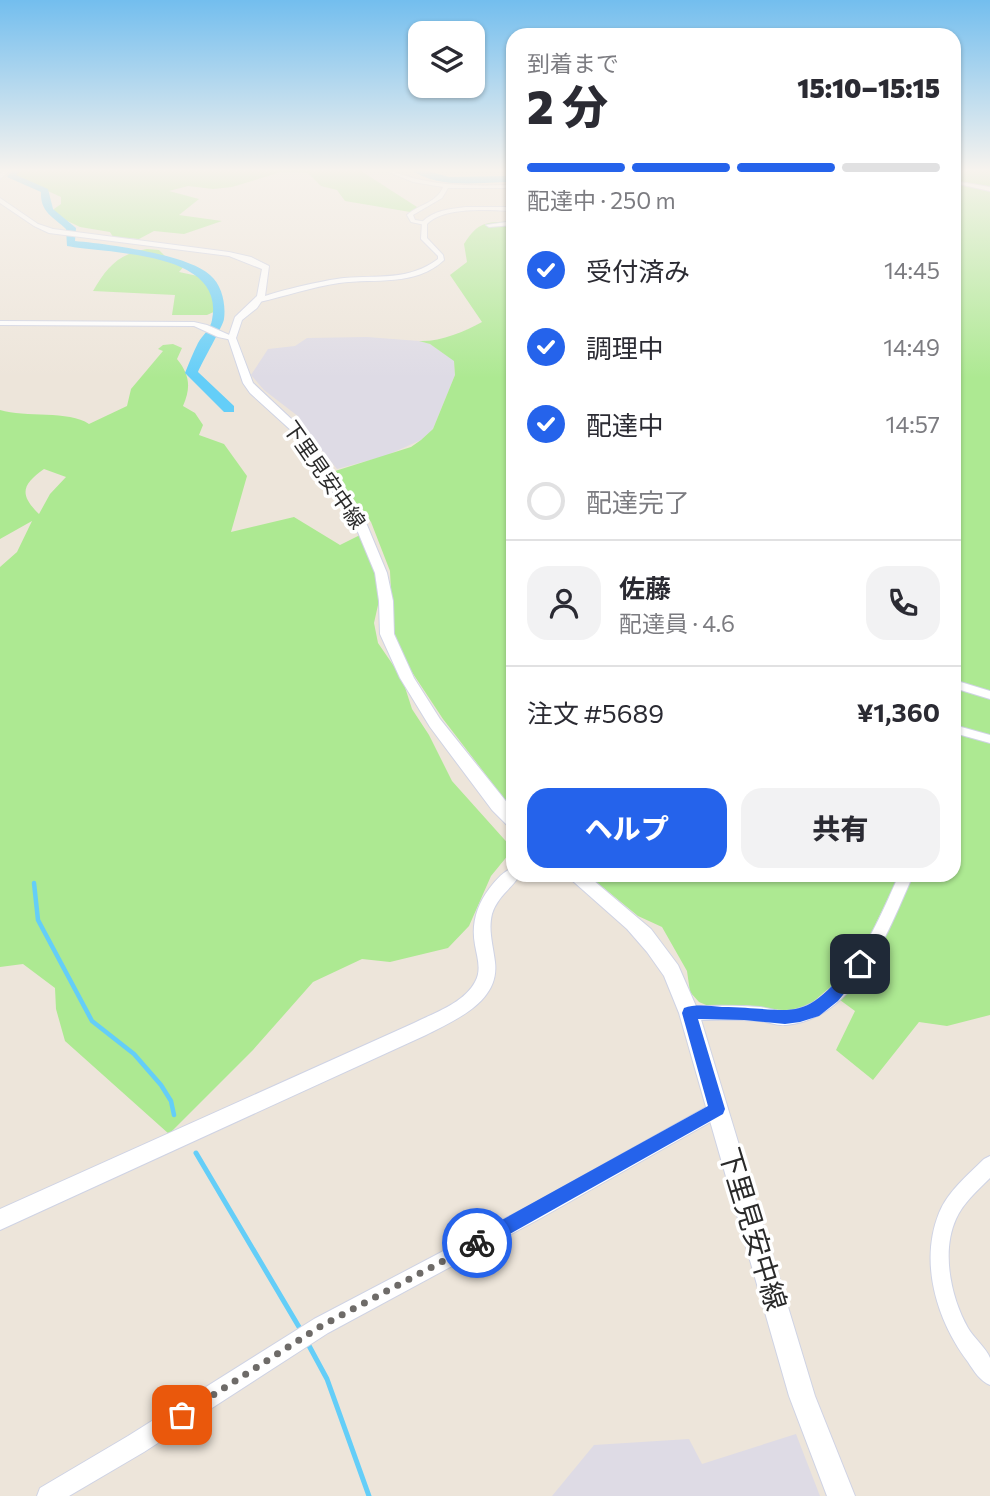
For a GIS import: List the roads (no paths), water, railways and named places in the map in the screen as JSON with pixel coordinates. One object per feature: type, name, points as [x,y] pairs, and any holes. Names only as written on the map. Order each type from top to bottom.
[{"type":"main road","points":[[119,239],[247,259],[267,268],[259,300],[238,319],[232,338]]},
{"type":"main road","name":"下里見安中線","points":[[232,338],[253,391],[298,431],[361,525],[381,573],[386,601],[387,634],[407,678],[435,723],[506,812]]},
{"type":"main road","name":"下里見安中線","points":[[583,882],[637,927],[663,957],[678,984],[689,1013],[802,1396],[841,1496]]},
{"type":"street","points":[[259,300],[327,283],[401,278],[428,269],[441,260],[442,256],[424,239]]},
{"type":"street","points":[[0,323],[194,324],[202,325],[220,337],[232,338]]},
{"type":"street","points":[[961,686],[990,695]]},
{"type":"street","points":[[961,731],[990,739]]},
{"type":"street","points":[[0,1220],[420,1029],[461,1006],[476,993],[486,977],[481,930],[485,906],[506,880]]},
{"type":"street","points":[[689,1013],[744,1013],[785,1018],[813,1011],[833,997],[872,947],[903,882]]},
{"type":"street","points":[[48,1496],[136,1444],[321,1326],[535,1212],[717,1109]]},
{"type":"street","points":[[990,1165],[956,1201],[942,1235],[940,1259],[948,1307],[962,1336],[990,1375]]},
{"type":"waterway","points":[[70,239],[70,244],[100,246],[160,258],[194,268],[208,278],[218,296],[218,322],[205,342],[191,373],[229,409]]},
{"type":"waterway","points":[[34,883],[38,920],[92,1021],[134,1054],[161,1085],[171,1101],[174,1115]]},
{"type":"waterway","points":[[196,1153],[302,1332]]},
{"type":"waterway","points":[[307,1342],[327,1379],[369,1496]]}]
